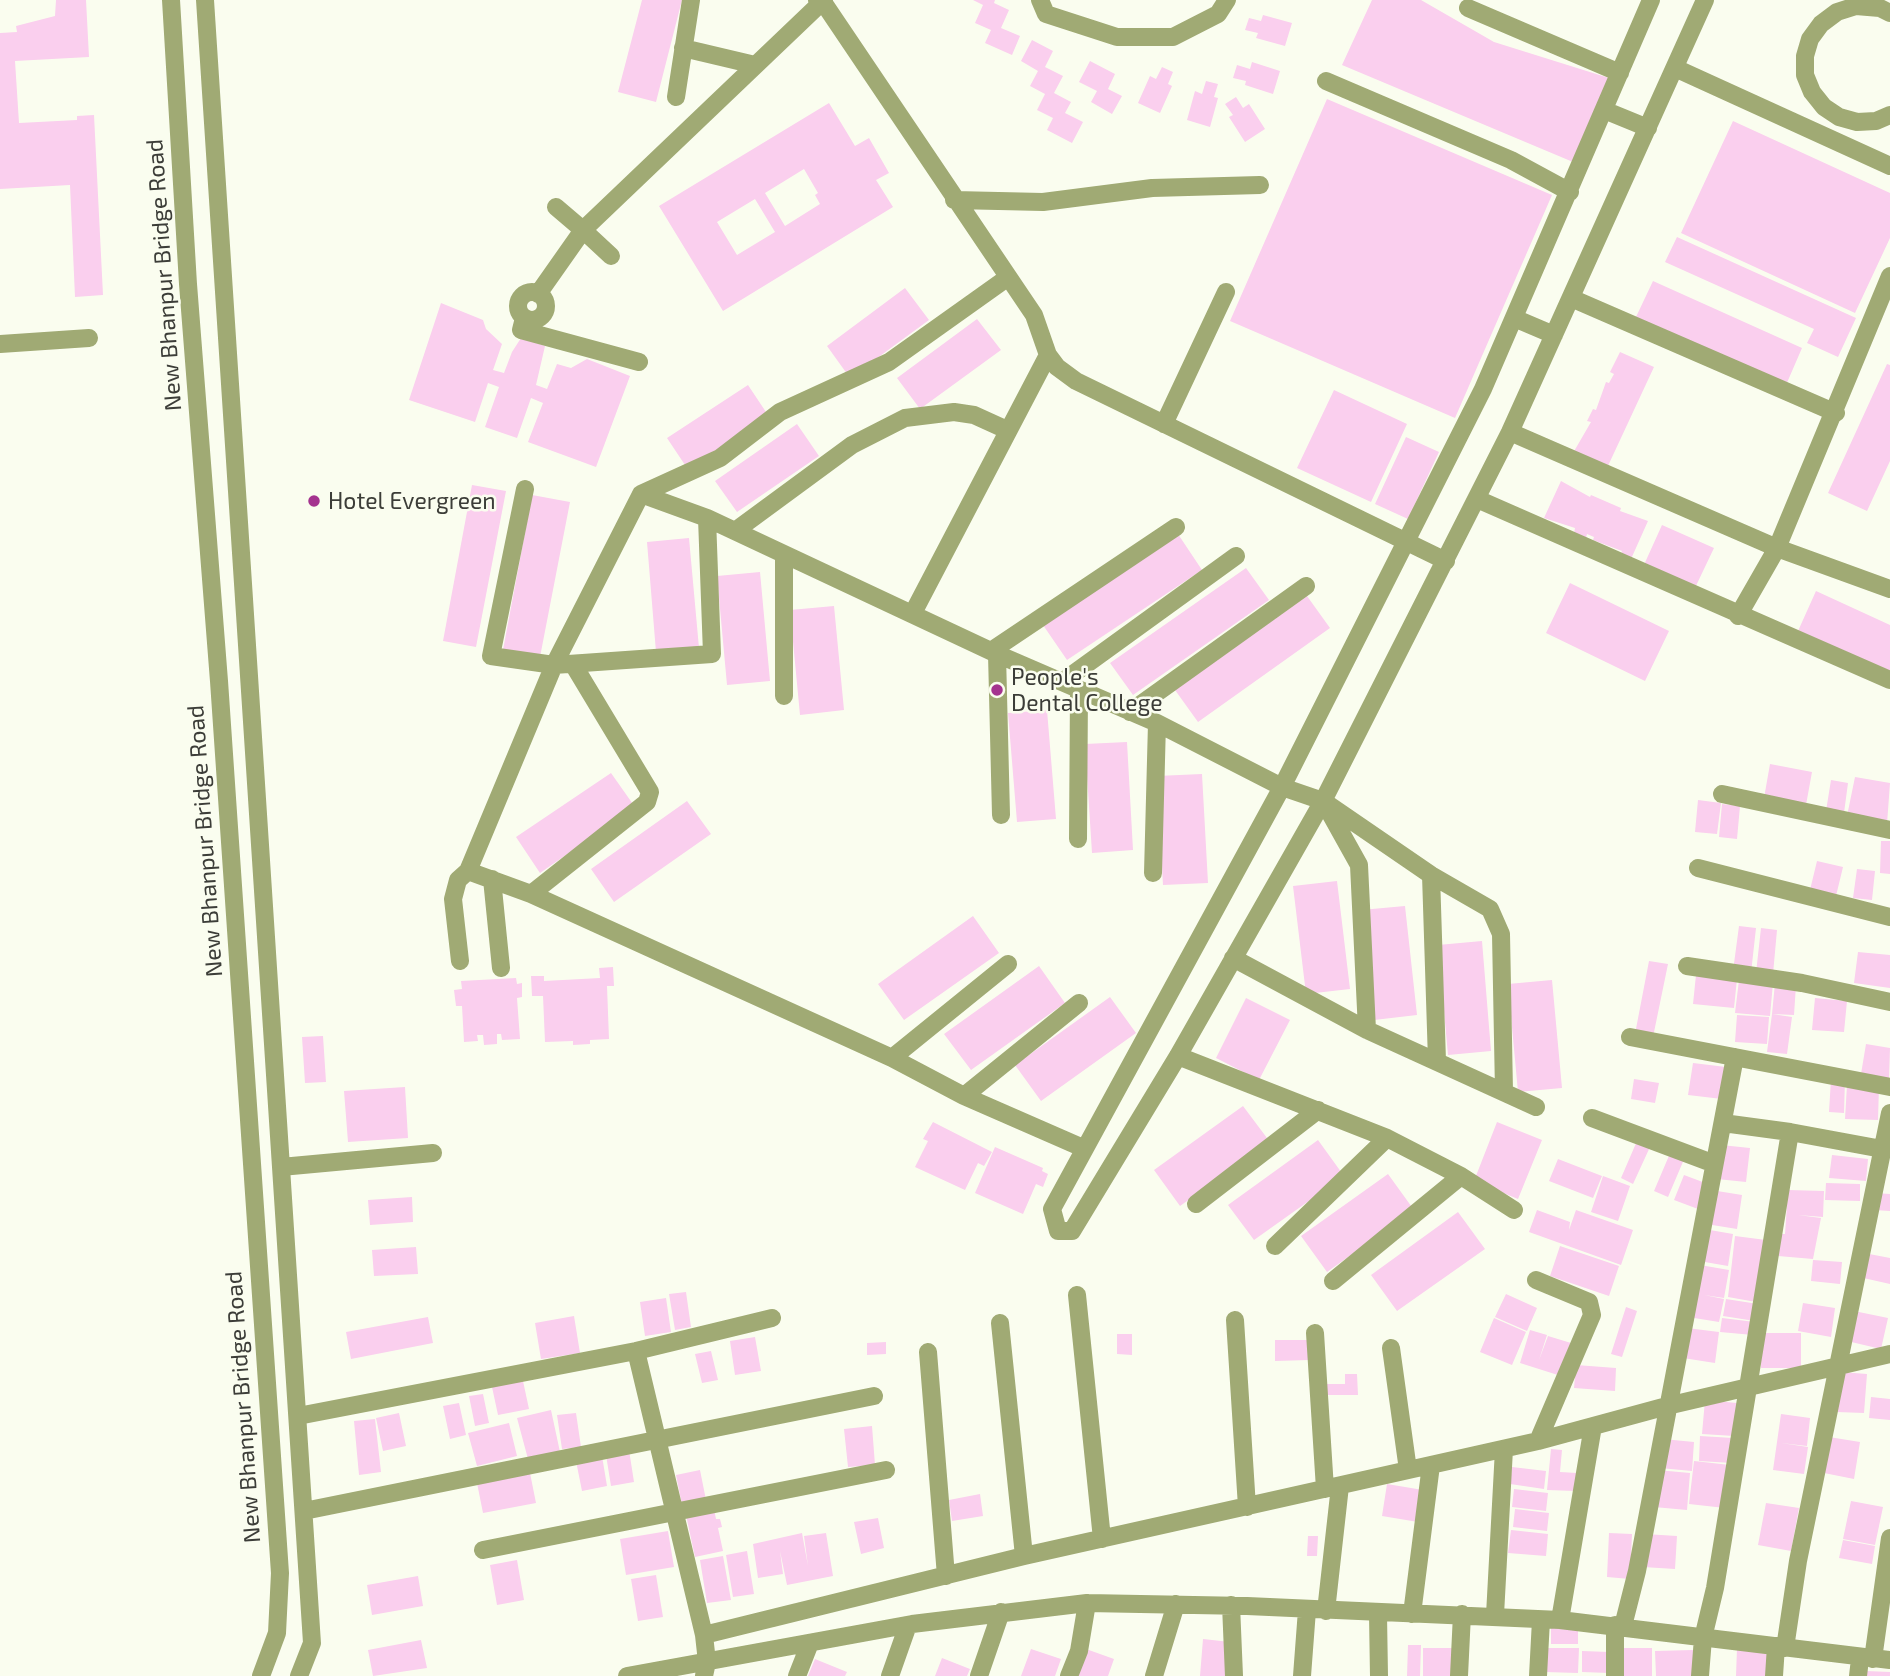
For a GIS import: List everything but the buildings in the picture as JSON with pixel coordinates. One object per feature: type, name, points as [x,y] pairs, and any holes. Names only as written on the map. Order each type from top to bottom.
[{"type":"street","name":"New Bhanpur Bridge Road","points":[[171,0],[188,284],[220,693],[280,1573],[277,1633],[261,1676]]},
{"type":"street","points":[[205,0],[312,1643],[299,1676]]},
{"type":"street","points":[[676,97],[691,0]]},
{"type":"street","points":[[1040,0],[1046,14],[1117,37],[1173,37],[1218,14],[1227,0]]},
{"type":"street","points":[[1651,0],[1483,389],[1282,787],[1052,1209],[1058,1231],[1072,1231],[1178,1056],[1323,801],[1510,432],[1705,0]]},
{"type":"street","points":[[639,362],[521,330],[524,318],[538,319],[545,313],[546,304],[538,293],[583,230],[821,1],[1041,329],[1048,355],[1057,367],[1076,381],[1446,561]]},
{"type":"street","points":[[1884,7],[1856,6],[1837,12],[1821,24],[1810,39],[1805,57],[1805,75],[1818,100],[1839,117],[1857,122],[1876,121],[1890,115]]},
{"type":"street","points":[[1468,8],[1619,73]]},
{"type":"street","points":[[683,48],[755,65]]},
{"type":"street","points":[[1675,68],[1890,166]]},
{"type":"street","points":[[1326,81],[1511,160],[1570,192]]},
{"type":"street","points":[[1604,110],[1648,128]]},
{"type":"street","points":[[954,200],[1043,202],[1152,188],[1260,185]]},
{"type":"street","points":[[556,207],[611,256]]},
{"type":"street","points":[[1738,616],[1777,548],[1836,413],[1890,276]]},
{"type":"street","points":[[460,961],[453,899],[458,880],[468,871],[554,665],[641,495],[720,458],[780,412],[889,362],[1007,278]]},
{"type":"street","points":[[1164,424],[1226,292]]},
{"type":"street","points":[[1571,298],[1836,413]]},
{"type":"street","points":[[1514,318],[1554,335]]},
{"type":"street","points":[[0,344],[89,338]]},
{"type":"street","points":[[913,613],[1048,355]]},
{"type":"street","points":[[736,531],[852,445],[905,418],[954,412],[974,415],[1007,430]]},
{"type":"street","points":[[1510,432],[1777,548],[1890,589]]},
{"type":"street","points":[[526,489],[491,656],[554,665],[712,654],[707,518]]},
{"type":"street","points":[[641,495],[736,531],[994,652],[1157,723],[1282,787],[1323,801],[1432,875],[1490,909],[1501,934],[1504,1092]]},
{"type":"street","points":[[1477,499],[1738,616],[1890,680]]},
{"type":"street","points":[[994,652],[1176,527]]},
{"type":"street","points":[[784,554],[784,696]]},
{"type":"street","points":[[1062,682],[1236,555]]},
{"type":"street","points":[[1130,712],[1306,586]]},
{"type":"street","points":[[994,652],[1002,815]]},
{"type":"street","points":[[531,894],[647,802],[650,792],[573,664]]},
{"type":"street","points":[[1078,839],[1079,690]]},
{"type":"street","points":[[1153,873],[1157,723]]},
{"type":"street","points":[[1722,794],[1890,830]]},
{"type":"street","points":[[1323,801],[1359,865],[1367,1030]]},
{"type":"street","points":[[1698,868],[1890,917]]},
{"type":"street","points":[[468,871],[531,894],[892,1058],[964,1097],[1083,1148]]},
{"type":"street","points":[[1432,875],[1437,1061]]},
{"type":"street","points":[[492,879],[501,968]]},
{"type":"street","points":[[1233,958],[1367,1030],[1536,1107]]},
{"type":"street","points":[[892,1058],[1008,964]]},
{"type":"street","points":[[1687,966],[1802,983],[1890,1002]]},
{"type":"street","points":[[964,1097],[1079,1003]]},
{"type":"street","points":[[1630,1037],[1890,1087]]},
{"type":"street","points":[[1178,1056],[1387,1138],[1461,1176],[1514,1210]]},
{"type":"street","points":[[1615,1676],[1619,1626],[1637,1572],[1735,1057]]},
{"type":"street","points":[[1196,1203],[1318,1110]]},
{"type":"street","points":[[1774,1676],[1890,1113]]},
{"type":"street","points":[[1592,1118],[1713,1163]]},
{"type":"street","points":[[1723,1123],[1882,1149]]},
{"type":"street","points":[[1700,1676],[1703,1638],[1715,1588],[1790,1132]]},
{"type":"street","points":[[1276,1246],[1387,1138]]},
{"type":"street","points":[[281,1167],[433,1153]]},
{"type":"street","points":[[1333,1281],[1461,1176]]},
{"type":"street","points":[[1536,1280],[1588,1301],[1592,1315],[1538,1441]]},
{"type":"street","points":[[1077,1296],[1102,1539]]},
{"type":"street","points":[[298,1416],[636,1351],[772,1318]]},
{"type":"street","points":[[1236,1320],[1247,1507]]},
{"type":"street","points":[[1000,1323],[1024,1556]]},
{"type":"street","points":[[1315,1333],[1332,1488],[1326,1611]]},
{"type":"street","points":[[1391,1348],[1408,1470]]},
{"type":"street","points":[[636,1351],[704,1635],[705,1669]]},
{"type":"street","points":[[928,1352],[946,1576]]},
{"type":"street","points":[[704,1635],[1024,1556],[1538,1441],[1667,1406],[1890,1354]]},
{"type":"street","points":[[304,1511],[874,1396]]},
{"type":"street","points":[[1560,1620],[1593,1426]]},
{"type":"street","points":[[1495,1615],[1504,1449]]},
{"type":"street","points":[[1412,1614],[1431,1465]]},
{"type":"street","points":[[483,1550],[886,1470]]},
{"type":"street","points":[[627,1676],[705,1669],[810,1643],[908,1625],[1087,1604],[1231,1605],[1378,1614],[1495,1615],[1619,1626],[1781,1647],[1870,1663],[1890,1538]]},
{"type":"street","points":[[1069,1676],[1079,1651],[1087,1604]]},
{"type":"street","points":[[1154,1676],[1176,1604]]},
{"type":"street","points":[[1231,1605],[1234,1676]]},
{"type":"street","points":[[1302,1676],[1307,1609]]},
{"type":"street","points":[[979,1676],[1002,1612]]},
{"type":"street","points":[[1378,1614],[1379,1676]]},
{"type":"street","points":[[1459,1676],[1462,1614]]},
{"type":"street","points":[[1538,1676],[1541,1620]]},
{"type":"street","points":[[890,1676],[908,1625]]},
{"type":"street","points":[[797,1676],[810,1643]]},
{"type":"place","name":"Hotel Evergreen","points":[[314,501]]},
{"type":"place","name":"People's Dental College","points":[[997,690]]}]
